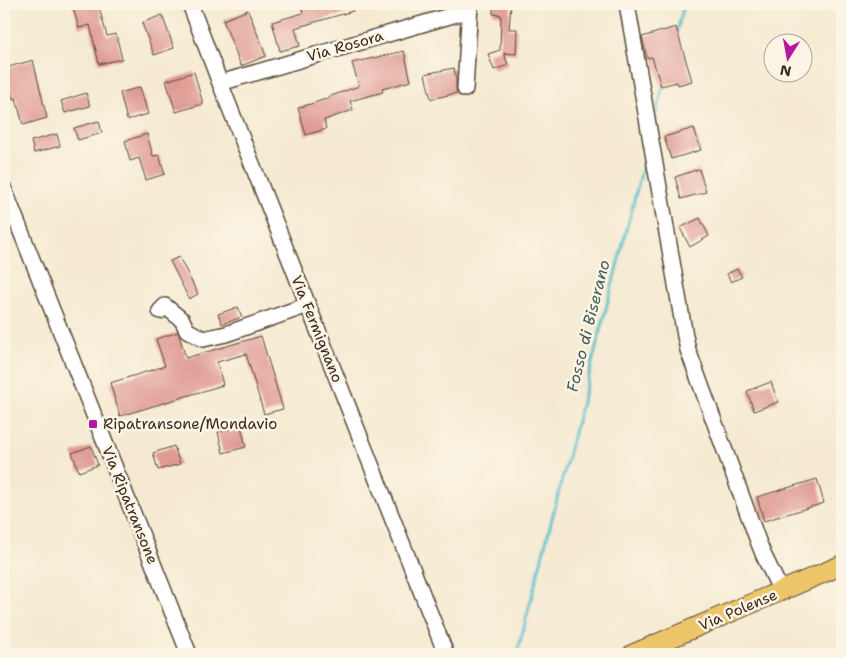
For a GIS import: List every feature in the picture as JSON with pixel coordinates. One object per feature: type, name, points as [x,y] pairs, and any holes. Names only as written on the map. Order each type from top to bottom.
[{"type":"main road","name":"Via Polense","points":[[633,654],[842,565]]},
{"type":"street","name":"Via Fermignano","points":[[190,4],[446,654]]},
{"type":"street","points":[[627,4],[688,350],[758,541],[781,591]]},
{"type":"street","name":"Via Rosora","points":[[220,83],[470,7]]},
{"type":"street","points":[[465,89],[470,7]]},
{"type":"street","name":"Via Ripatransone","points":[[4,189],[190,654]]},
{"type":"street","points":[[160,311],[165,306],[182,320],[187,330],[203,339],[226,334],[308,305]]},
{"type":"building","points":[[72,4],[98,4],[107,36],[116,34],[122,59],[99,64],[90,25],[79,28]]},
{"type":"building","points":[[300,4],[350,4],[353,11],[295,28],[300,46],[280,51],[272,22],[303,13]]},
{"type":"building","points":[[493,4],[511,4],[509,29],[517,29],[516,54],[504,53],[508,65],[494,70],[488,54],[500,50],[501,15],[493,14]]},
{"type":"building","points":[[248,10],[266,56],[241,66],[223,20]]},
{"type":"building","points":[[162,15],[174,48],[154,55],[142,23]]},
{"type":"building","points":[[676,27],[692,81],[678,85],[677,82],[661,86],[652,57],[647,58],[642,37]]},
{"type":"building","points":[[404,51],[411,81],[382,89],[383,92],[350,101],[353,110],[324,120],[326,129],[306,135],[298,108],[359,86],[352,63]]},
{"type":"building","points":[[33,60],[47,118],[23,125],[16,98],[13,99],[5,68]]},
{"type":"building","points":[[454,68],[457,93],[431,99],[425,74]]},
{"type":"building","points":[[194,72],[203,104],[176,112],[166,81]]},
{"type":"building","points":[[140,87],[148,114],[127,120],[120,93]]},
{"type":"building","points":[[86,93],[90,106],[65,113],[61,101]]},
{"type":"building","points":[[99,121],[102,133],[78,140],[74,128]]},
{"type":"building","points":[[694,128],[701,150],[671,159],[664,137]]},
{"type":"building","points":[[57,134],[60,146],[34,153],[31,141]]},
{"type":"building","points":[[147,134],[153,156],[159,155],[165,174],[146,180],[139,158],[130,161],[125,141]]},
{"type":"building","points":[[699,169],[706,192],[681,199],[675,177]]},
{"type":"building","points":[[700,218],[709,236],[690,247],[680,228]]},
{"type":"building","points":[[179,257],[198,294],[189,299],[170,261]]},
{"type":"building","points":[[737,269],[742,277],[731,282],[727,274]]},
{"type":"building","points":[[238,307],[242,317],[222,324],[218,314]]},
{"type":"building","points":[[178,332],[186,358],[261,336],[283,409],[264,414],[246,354],[217,362],[223,385],[120,416],[110,383],[165,366],[156,339]]},
{"type":"building","points":[[771,382],[778,402],[754,411],[747,391]]},
{"type":"building","points":[[241,426],[246,447],[223,453],[218,432]]},
{"type":"building","points":[[91,446],[98,465],[79,472],[72,453]]},
{"type":"building","points":[[174,446],[180,464],[158,470],[153,453]]},
{"type":"building","points":[[817,479],[824,503],[764,521],[757,497]]},
{"type":"waterway","name":"Fosso di Biserano","points":[[676,35],[684,4]]},
{"type":"waterway","name":"Fosso di Biserano","points":[[654,122],[664,82]]},
{"type":"waterway","name":"Fosso di Biserano","points":[[517,654],[647,150]]},
{"type":"place","name":"Ripatransone/Mondavio","points":[[93,424]]}]
